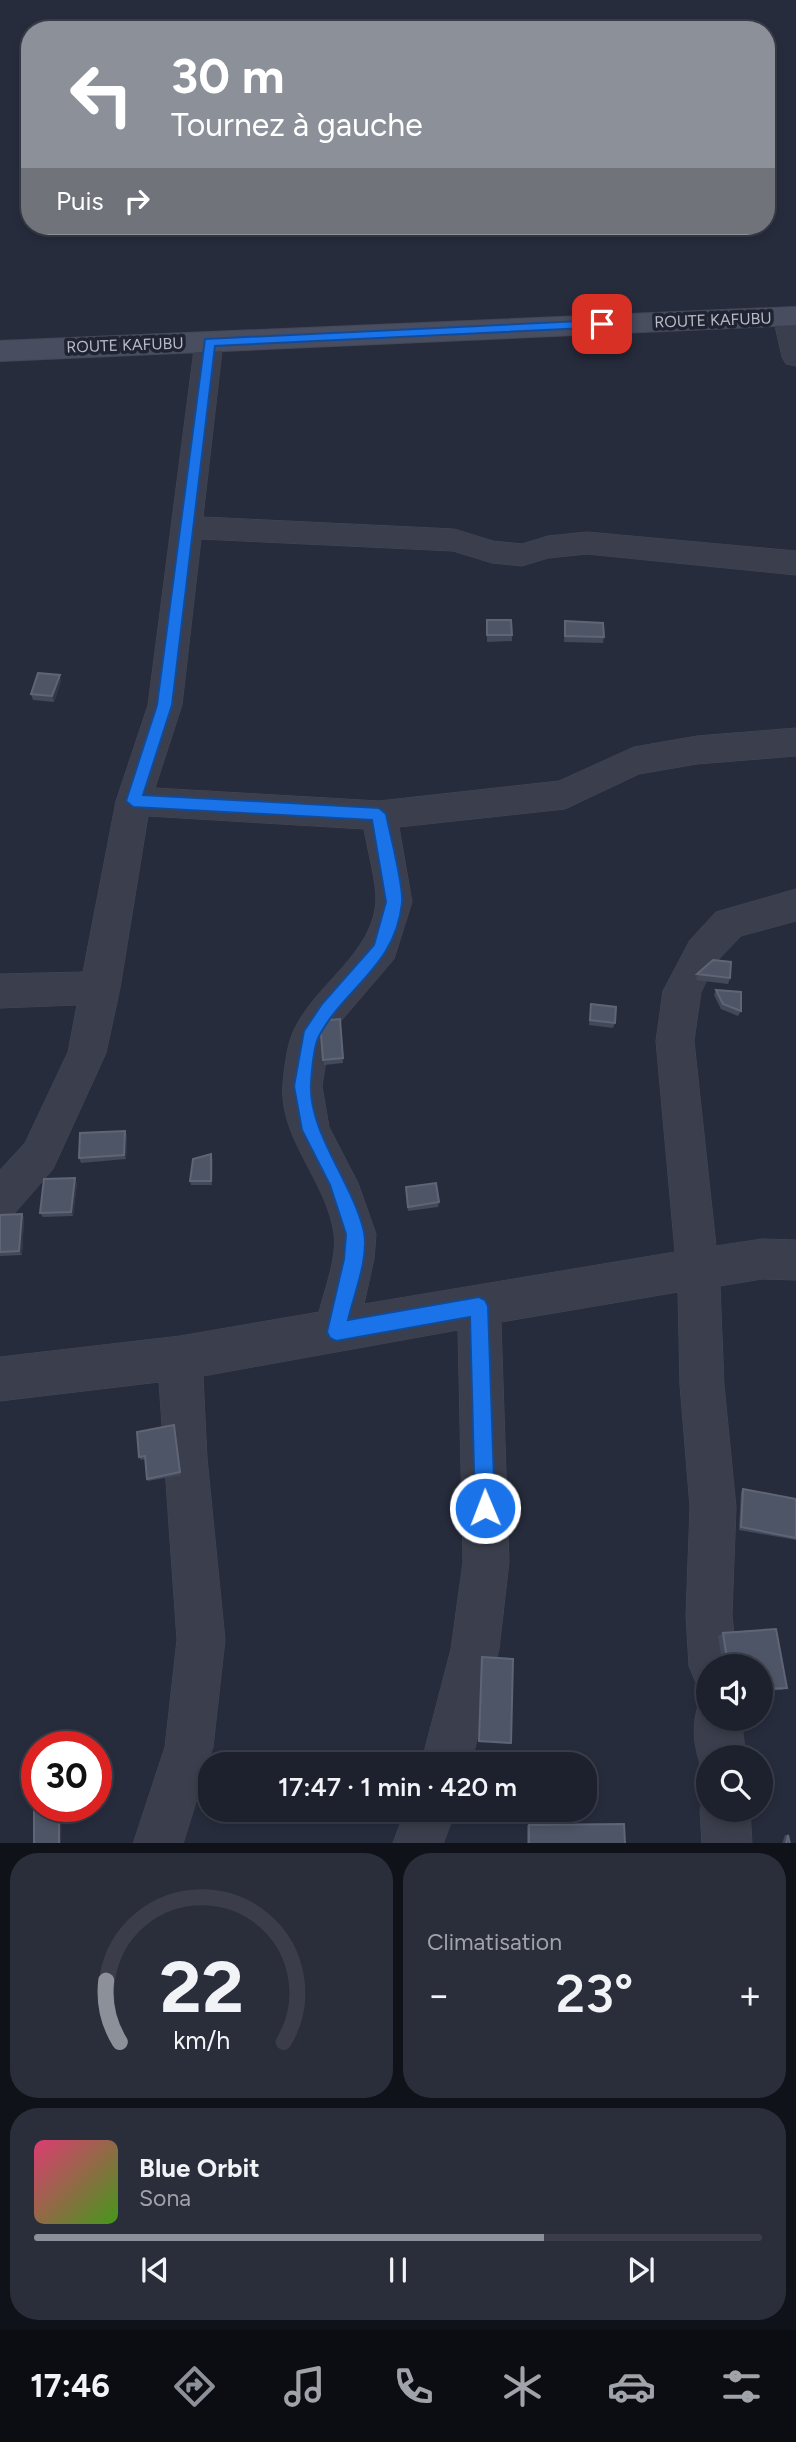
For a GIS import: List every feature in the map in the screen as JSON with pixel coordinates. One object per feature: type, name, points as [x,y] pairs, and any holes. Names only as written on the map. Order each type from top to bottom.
[{"type":"main road","name":"ROUTE KAFUBU","points":[[0,351],[792,316]]},
{"type":"street","points":[[792,316],[796,357]]},
{"type":"street","points":[[0,1200],[39,1156],[87,1053],[101,988],[117,881],[133,801],[165,705],[209,342]]},
{"type":"street","points":[[187,527],[454,540],[492,552],[523,555],[548,547],[587,543],[796,563]]},
{"type":"street","points":[[133,801],[379,814],[565,795],[597,776],[634,761],[697,750],[796,742]]},
{"type":"street","points":[[336,1332],[353,1259],[355,1234],[338,1183],[310,1130],[302,1086],[310,1037],[328,1009],[381,948],[391,913],[394,902],[379,814]]},
{"type":"street","points":[[712,1654],[709,1615],[713,1507],[702,1385],[698,1269],[675,1041],[682,991],[702,951],[729,923],[796,905]]},
{"type":"street","points":[[0,991],[101,988]]},
{"type":"street","points":[[0,1379],[180,1358],[762,1259],[796,1260]]},
{"type":"street","points":[[449,1752],[475,1649],[486,1562],[479,1306]]},
{"type":"street","points":[[158,1843],[189,1747],[201,1640],[185,1458],[180,1358]]},
{"type":"street","points":[[418,1843],[426,1822]]},
{"type":"street","points":[[726,1822],[727,1843]]},
{"type":"building","points":[[487,620],[511,620],[512,635],[487,635]]},
{"type":"building","points":[[565,621],[603,623],[604,637],[565,636]]},
{"type":"building","points":[[38,673],[60,675],[52,696],[31,694]]},
{"type":"building","points":[[713,960],[731,962],[730,978],[697,974]]},
{"type":"building","points":[[716,990],[741,992],[741,1011],[723,1004]]},
{"type":"building","points":[[591,1004],[616,1007],[615,1023],[590,1020]]},
{"type":"building","points":[[340,1019],[343,1058],[323,1060],[320,1021]]},
{"type":"building","points":[[125,1131],[124,1155],[79,1158],[80,1133]]},
{"type":"building","points":[[211,1154],[211,1181],[190,1181],[193,1159]]},
{"type":"building","points":[[75,1178],[71,1212],[40,1213],[44,1179]]},
{"type":"building","points":[[436,1183],[439,1202],[408,1207],[406,1187]]},
{"type":"building","points":[[22,1214],[19,1251],[0,1252],[0,1215]]},
{"type":"building","points":[[174,1425],[180,1472],[147,1479],[145,1456],[139,1457],[137,1432]]},
{"type":"building","points":[[743,1489],[796,1499],[796,1538],[741,1527]]},
{"type":"building","points":[[776,1629],[787,1688],[773,1689],[773,1654],[726,1654],[723,1633]]},
{"type":"building","points":[[482,1657],[513,1659],[511,1743],[479,1741]]},
{"type":"building","points":[[34,1822],[59,1822],[59,1843],[34,1843]]},
{"type":"building","points":[[624,1824],[625,1843],[529,1843],[529,1825]]},
{"type":"route","points":[[485,1508],[479,1306],[336,1332],[353,1259],[355,1234],[338,1183],[310,1130],[302,1086],[310,1037],[328,1009],[381,948],[388,925],[394,902],[379,814],[133,801],[165,705],[209,342],[602,324]]}]
